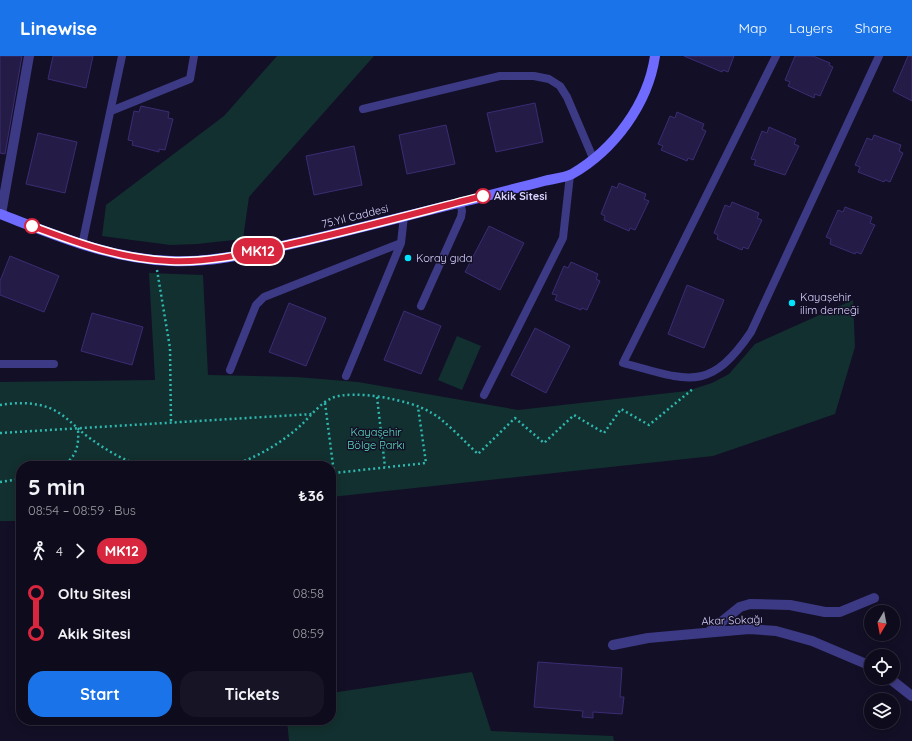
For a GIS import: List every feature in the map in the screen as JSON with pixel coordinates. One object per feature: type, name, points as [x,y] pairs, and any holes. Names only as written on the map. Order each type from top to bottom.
[{"type":"street","points":[[1,214],[29,56]]},
{"type":"street","name":"75.Yıl Caddesi","points":[[1,214],[82,245],[110,252],[156,260],[192,261],[229,258],[404,216],[570,175],[607,147],[624,127],[637,106],[649,79],[655,56]]},
{"type":"street","points":[[709,632],[740,606],[750,604],[790,605],[825,612],[840,612],[874,598]]},
{"type":"street","name":"Akar Sokağı","points":[[613,645],[648,638],[750,629],[776,631],[812,641],[864,663]]},
{"type":"street","points":[[898,685],[912,696]]},
{"type":"lane","points":[[82,245],[122,56]]},
{"type":"lane","points":[[111,111],[190,79],[194,56]]},
{"type":"lane","points":[[776,56],[623,363],[676,377],[692,378],[710,375],[736,354],[751,332],[879,56]]},
{"type":"lane","points":[[363,109],[500,76],[534,76],[549,79],[560,86],[567,97],[593,158]]},
{"type":"lane","points":[[484,395],[563,238],[570,175]]},
{"type":"lane","points":[[421,306],[461,217],[462,211],[460,202]]},
{"type":"lane","points":[[346,376],[401,243],[404,216]]},
{"type":"lane","points":[[230,370],[256,305],[264,297],[401,243]]},
{"type":"lane","points":[[0,364],[54,364]]},
{"type":"path","points":[[156,260],[170,348],[171,423]]},
{"type":"path","points":[[243,461],[261,454],[285,438],[332,398],[347,396],[377,397],[418,406],[431,412],[478,454],[515,418],[544,443],[574,415],[604,433],[621,409],[649,425],[710,375]]},
{"type":"path","points":[[377,397],[385,467]]},
{"type":"path","points":[[0,405],[14,403],[42,406],[54,410],[114,454],[130,461]]},
{"type":"path","points":[[325,403],[332,461]]},
{"type":"path","points":[[336,473],[426,463],[418,406]]},
{"type":"path","points":[[0,433],[313,414]]},
{"type":"path","points":[[69,461],[77,450],[78,428]]},
{"type":"path","points":[[0,482],[16,480]]},
{"type":"green space","points":[[277,56],[374,56],[249,197],[243,239],[197,244],[170,245],[102,236],[106,205],[224,116]]},
{"type":"green space","name":"Kayaşehir Bölge Parkı","points":[[149,273],[203,275],[208,375],[296,377],[358,382],[518,410],[687,391],[712,383],[729,374],[755,344],[853,300],[855,347],[835,414],[713,456],[336,496],[336,461],[16,461],[16,521],[0,521],[0,382],[155,380]]},
{"type":"green space","points":[[457,336],[481,346],[462,390],[438,380]]},
{"type":"green space","points":[[472,672],[491,731],[613,736],[614,741],[289,741],[287,725],[336,725],[336,692]]},
{"type":"building","points":[[0,56],[22,56],[5,154],[0,153]]},
{"type":"building","points":[[53,56],[93,56],[86,88],[48,79]]},
{"type":"building","points":[[684,56],[734,56],[728,72],[723,70],[722,72]]},
{"type":"building","points":[[795,56],[813,56],[830,63],[829,65],[833,67],[820,96],[815,94],[814,98],[788,86],[790,82],[785,80]]},
{"type":"building","points":[[908,56],[912,56],[912,101],[893,91]]},
{"type":"building","points":[[535,103],[543,142],[496,152],[487,113]]},
{"type":"building","points":[[141,106],[169,112],[168,118],[173,119],[165,150],[159,149],[159,152],[132,145],[133,141],[128,140],[134,111],[139,112]]},
{"type":"building","points":[[677,112],[704,124],[702,129],[706,131],[693,160],[688,158],[687,161],[661,150],[663,146],[658,144],[670,116],[675,118]]},
{"type":"building","points":[[446,125],[455,164],[407,174],[399,135]]},
{"type":"building","points":[[769,127],[796,139],[794,144],[799,146],[785,175],[754,165],[756,160],[751,159],[762,131],[767,133]]},
{"type":"building","points":[[38,133],[77,142],[65,193],[26,184]]},
{"type":"building","points":[[874,135],[901,145],[899,151],[903,153],[890,182],[885,180],[884,182],[858,172],[860,167],[855,165],[867,138],[872,140]]},
{"type":"building","points":[[354,146],[362,185],[314,195],[306,156]]},
{"type":"building","points":[[619,183],[646,194],[644,199],[649,201],[635,230],[630,228],[629,231],[604,220],[605,216],[601,214],[612,186],[617,188]]},
{"type":"building","points":[[732,202],[759,213],[757,218],[762,220],[748,249],[743,247],[742,250],[717,239],[718,235],[714,233],[725,205],[730,207]]},
{"type":"building","points":[[845,207],[872,217],[870,223],[875,225],[861,254],[856,252],[855,254],[830,244],[831,239],[826,237],[838,210],[843,212]]},
{"type":"building","points":[[489,226],[524,243],[500,290],[465,272]]},
{"type":"building","points":[[10,256],[59,276],[44,312],[0,295],[0,281]]},
{"type":"building","points":[[571,262],[598,274],[596,279],[600,281],[587,310],[582,308],[581,310],[555,300],[557,295],[552,294],[564,266],[568,268]]},
{"type":"building","points":[[687,285],[724,300],[704,348],[668,334]]},
{"type":"building","points":[[289,303],[326,318],[306,366],[269,352]]},
{"type":"building","points":[[404,311],[441,326],[421,374],[384,360]]},
{"type":"building","points":[[92,313],[143,327],[132,365],[81,351]]},
{"type":"building","points":[[535,328],[570,346],[546,393],[511,375]]},
{"type":"building","points":[[538,662],[622,668],[620,697],[624,697],[622,714],[593,712],[593,718],[582,717],[583,711],[534,707]]},
{"type":"bus line","name":"MK12","points":[[32,226],[82,245],[110,252],[148,259],[192,261],[229,258],[243,255],[314,239],[483,196]]},
{"type":"place","name":"Akik Sitesi","points":[[483,196]]},
{"type":"place","name":"Koray gıda","points":[[408,258]]},
{"type":"place","name":"Kayaşehir ilim derneği","points":[[792,303]]}]
